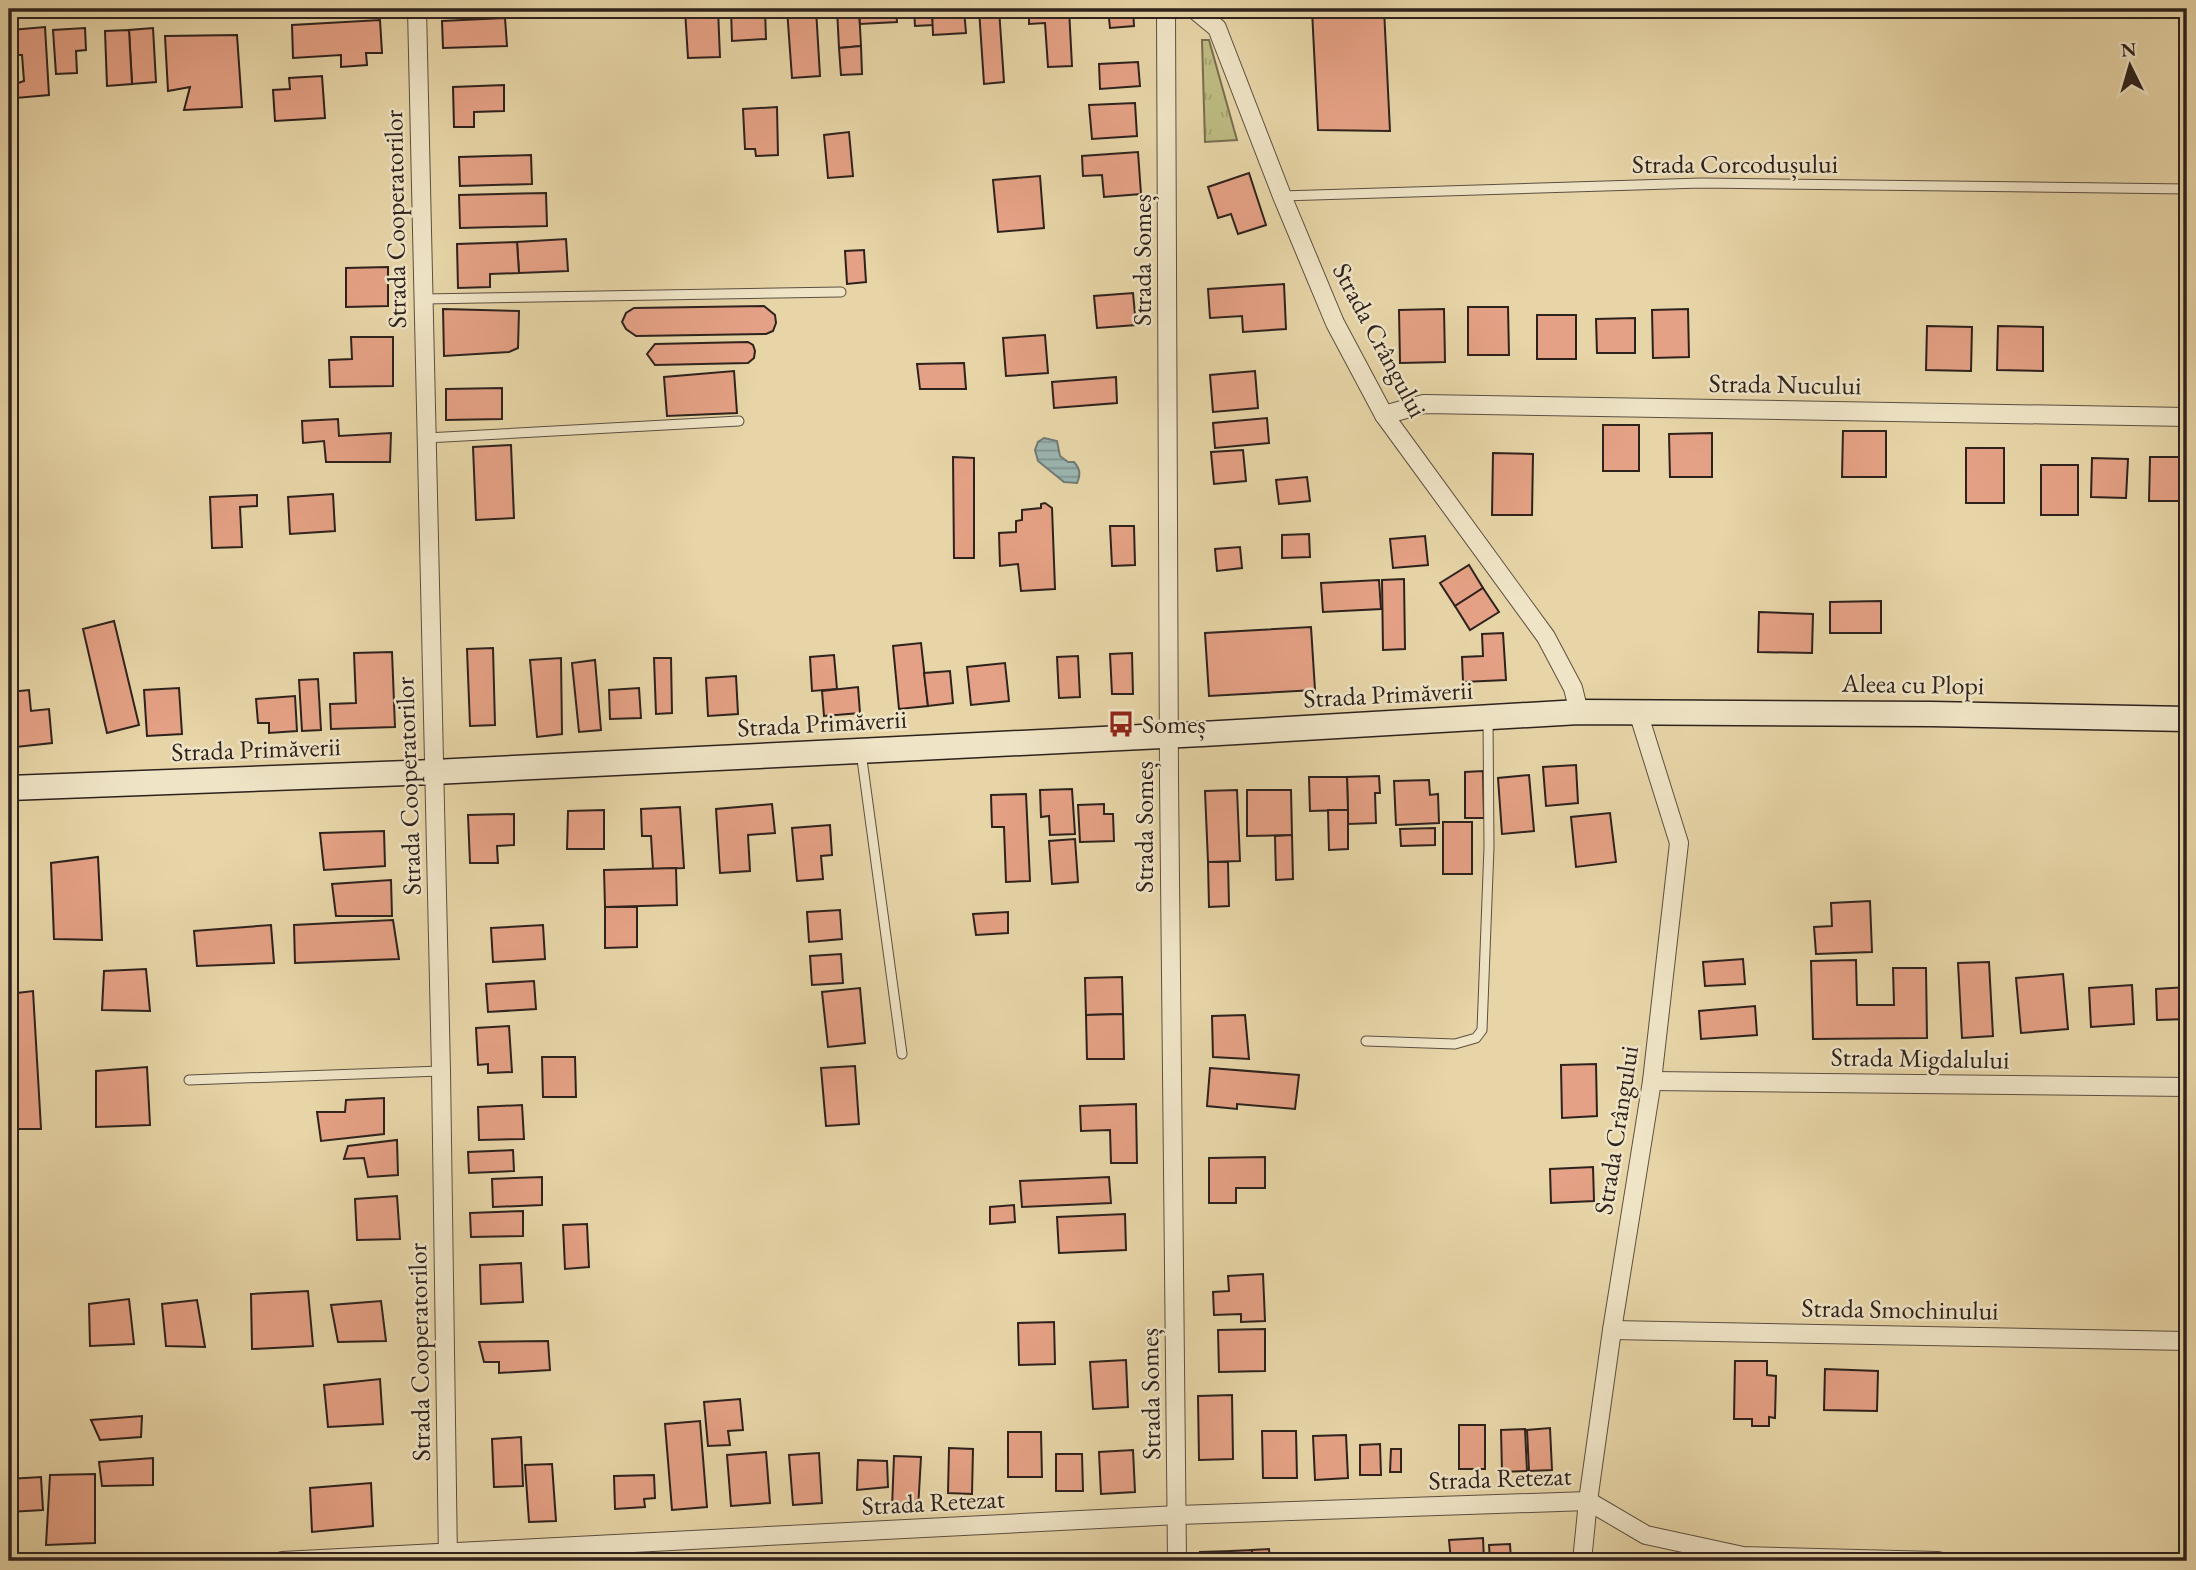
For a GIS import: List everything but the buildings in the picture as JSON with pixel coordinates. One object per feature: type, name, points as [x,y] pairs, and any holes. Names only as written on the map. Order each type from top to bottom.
[{"type":"street","name":"Strada Cooperatorilor","points":[[417,9],[441,1071],[448,1558]]},
{"type":"street","name":"Strada Someș","points":[[1166,9],[1177,1561]]},
{"type":"street","name":"Strada Crângului","points":[[1194,9],[1217,28],[1335,323],[1384,415],[1546,637],[1573,688],[1579,712]]},
{"type":"street","name":"Strada Nucului","points":[[1384,415],[1424,404],[2187,417]]},
{"type":"street","name":"Strada Primăverii","points":[[9,788],[434,772],[1170,736],[1579,712],[1638,712]]},
{"type":"street","name":"Strada Crângului","points":[[1582,1561],[1612,1330],[1652,1082],[1679,843],[1638,712]]},
{"type":"street","name":"Aleea cu Plopi","points":[[1638,712],[2187,719]]},
{"type":"street","name":"Strada Migdalului","points":[[1652,1082],[2187,1087]]},
{"type":"street","name":"Strada Smochinului","points":[[1612,1330],[2187,1341]]},
{"type":"street","name":"Strada Retezat","points":[[282,1561],[448,1558],[1178,1515],[1588,1501]]},
{"type":"street","points":[[1588,1501],[1646,1535],[1743,1556],[1938,1561]]},
{"type":"lane","name":"Strada Corcodușului","points":[[1282,196],[1701,183],[2187,189]]},
{"type":"lane","points":[[424,299],[841,292]]},
{"type":"lane","points":[[426,438],[739,422]]},
{"type":"lane","points":[[1366,1041],[1455,1044],[1476,1038],[1482,1030],[1489,847],[1488,718]]},
{"type":"lane","points":[[861,750],[902,1054]]},
{"type":"lane","points":[[189,1080],[441,1071]]},
{"type":"green space","points":[[1202,40],[1209,40],[1237,140],[1205,142]]},
{"type":"water","points":[[1044,438],[1057,441],[1060,456],[1068,462],[1074,462],[1079,469],[1077,483],[1064,482],[1038,461],[1035,450],[1038,442]]},
{"type":"place","name":"Someș","points":[[1121,724]]}]
